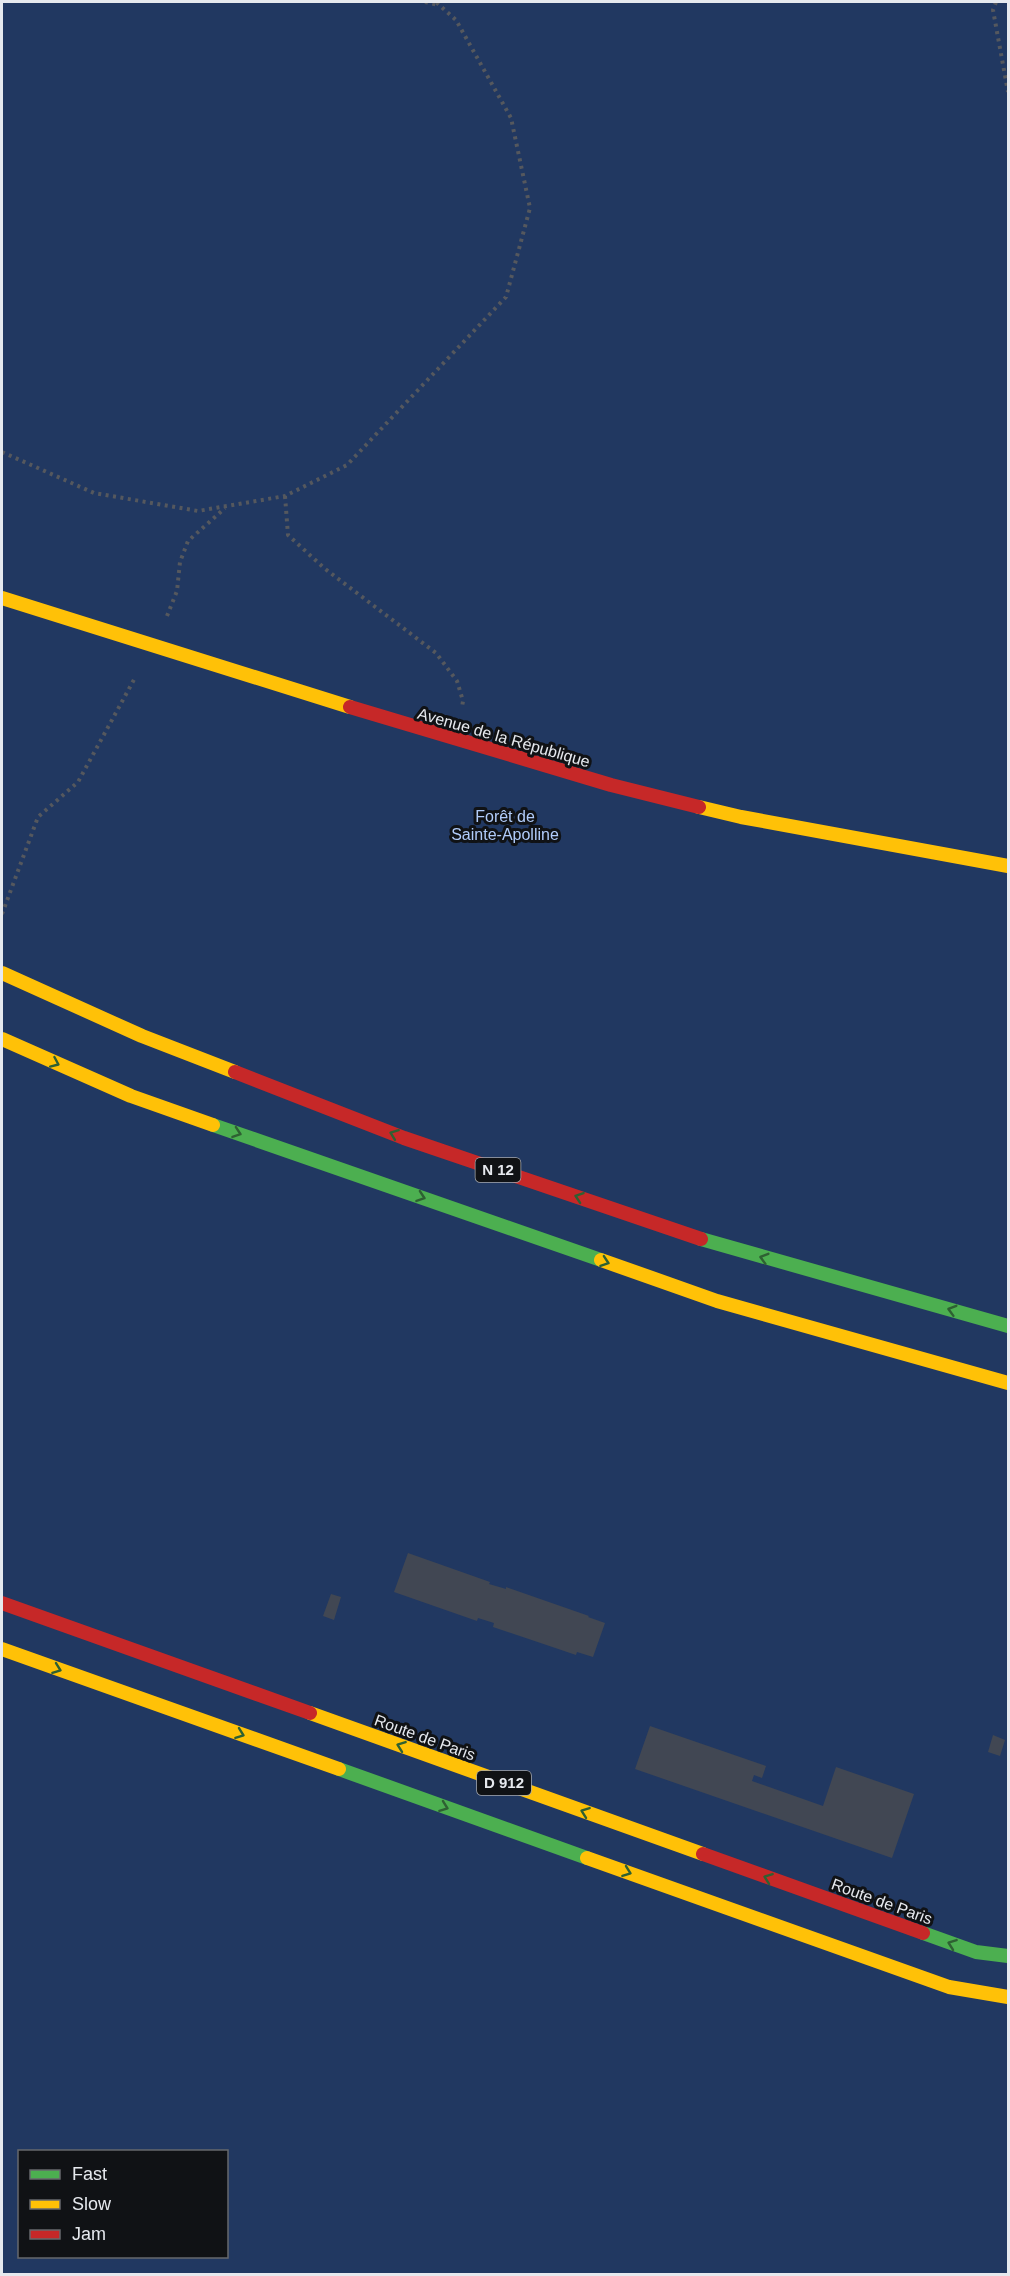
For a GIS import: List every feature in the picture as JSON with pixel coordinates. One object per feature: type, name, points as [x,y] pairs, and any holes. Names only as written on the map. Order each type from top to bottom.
[{"type":"main road","name":"Avenue de la République","points":[[2,598],[459,741],[611,785],[741,817],[1008,866]]},
{"type":"main road","name":"N 12","points":[[2,973],[142,1036],[404,1138],[726,1247],[1008,1326]]},
{"type":"main road","points":[[2,1039],[131,1096],[717,1301],[1008,1383]]},
{"type":"main road","name":"Route de Paris","points":[[2,1603],[976,1952],[1008,1956]]},
{"type":"main road","name":"D 912","points":[[2,1649],[949,1986],[1008,1997]]},
{"type":"path","points":[[2,452],[94,493],[198,511],[285,496],[347,465],[506,297],[530,207],[511,118],[456,20],[438,3],[425,2]]},
{"type":"path","points":[[996,2],[993,10],[1008,92]]},
{"type":"path","points":[[285,496],[288,535],[324,568],[436,652],[457,681],[463,701],[459,741]]},
{"type":"path","points":[[2,914],[38,817]]},
{"type":"green space","name":"Forêt de Sainte-Apolline","points":[[2,2],[1008,2],[1008,2274],[2,2274]]},
{"type":"building","points":[[408,1553],[490,1582],[489,1584],[506,1589],[506,1587],[605,1623],[593,1657],[577,1652],[576,1655],[493,1627],[494,1623],[478,1618],[477,1621],[394,1592]]},
{"type":"building","points":[[331,1594],[341,1597],[334,1620],[323,1616]]},
{"type":"building","points":[[650,1726],[766,1766],[762,1778],[754,1775],[752,1781],[823,1806],[836,1767],[914,1794],[892,1858],[635,1769]]},
{"type":"building","points":[[993,1735],[1005,1740],[1000,1756],[988,1752]]},
{"type":"traffic: fast","points":[[213,1125],[601,1260]]},
{"type":"traffic: fast","points":[[701,1239],[1008,1326]]},
{"type":"traffic: fast","points":[[339,1769],[587,1858]]},
{"type":"traffic: fast","points":[[923,1933],[976,1952],[1008,1956]]},
{"type":"traffic: slow","points":[[2,598],[350,707]]},
{"type":"traffic: slow","points":[[699,807],[741,817],[1008,866]]},
{"type":"traffic: slow","points":[[2,973],[142,1036],[235,1072]]},
{"type":"traffic: slow","points":[[2,1039],[131,1096],[213,1125]]},
{"type":"traffic: slow","points":[[601,1260],[717,1301],[1008,1383]]},
{"type":"traffic: slow","points":[[2,1649],[339,1769]]},
{"type":"traffic: slow","points":[[310,1713],[703,1854]]},
{"type":"traffic: slow","points":[[587,1858],[949,1987],[1008,1997]]},
{"type":"traffic: jam","points":[[350,707],[611,785],[699,807]]},
{"type":"traffic: jam","points":[[235,1072],[404,1138],[701,1239]]},
{"type":"traffic: jam","points":[[2,1603],[310,1713]]},
{"type":"traffic: jam","points":[[703,1854],[923,1933]]}]
